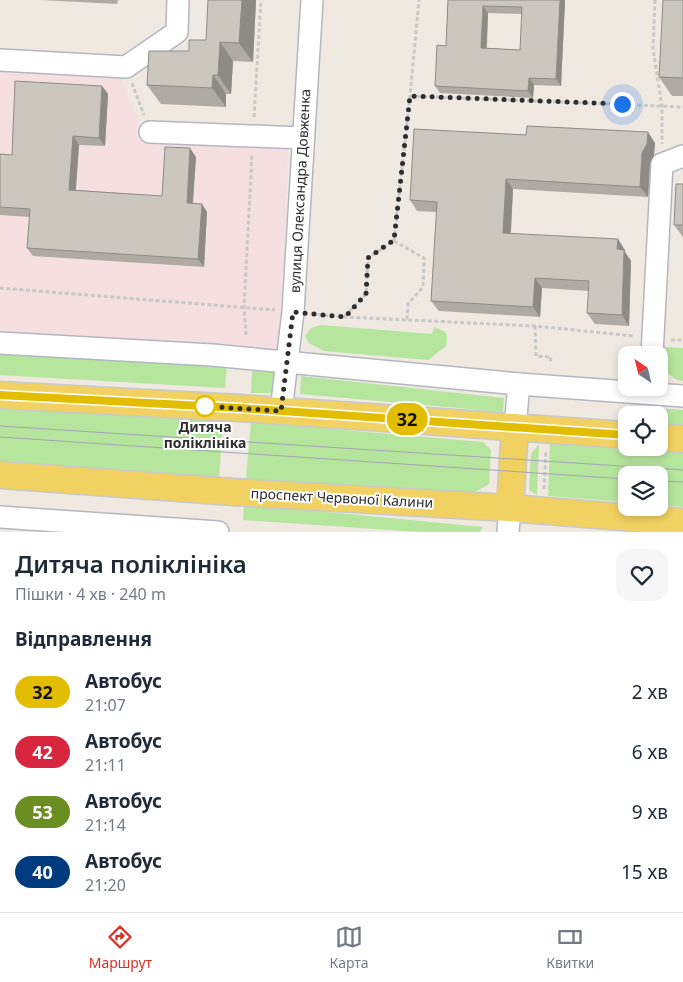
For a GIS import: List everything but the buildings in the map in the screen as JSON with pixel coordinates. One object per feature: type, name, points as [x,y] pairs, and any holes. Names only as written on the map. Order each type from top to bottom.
[{"type":"main road","points":[[0,395],[281,411],[618,434]]},
{"type":"main road","points":[[509,520],[515,426]]},
{"type":"main road","points":[[668,438],[683,439]]},
{"type":"main road","name":"проспект Червоної Калини","points":[[0,475],[233,492],[509,520],[683,522]]},
{"type":"street","points":[[0,60],[126,67],[177,32],[178,0]]},
{"type":"street","name":"вулиця Олександра Довженка","points":[[281,411],[293,312],[302,138],[312,0]]},
{"type":"street","points":[[150,132],[302,138]]},
{"type":"street","points":[[647,346],[662,164],[683,156]]},
{"type":"street","points":[[0,343],[212,355],[519,384],[618,389]]},
{"type":"street","points":[[515,426],[519,384]]},
{"type":"street","points":[[668,394],[683,396]]},
{"type":"street","points":[[0,517],[218,532]]},
{"type":"path","points":[[345,317],[366,294],[368,258],[394,240],[419,0]]},
{"type":"path","points":[[655,0],[653,49],[662,106],[662,164]]},
{"type":"path","points":[[126,67],[150,132]]},
{"type":"path","points":[[410,96],[683,107]]},
{"type":"path","points":[[394,240],[424,258],[423,287],[408,304],[406,320]]},
{"type":"path","points":[[0,288],[345,317],[535,326],[647,346]]},
{"type":"path","points":[[244,308],[246,335]]},
{"type":"path","points":[[535,326],[536,356],[551,357],[550,364]]},
{"type":"path","points":[[544,496],[546,444]]},
{"type":"shaded area","points":[[0,69],[119,75],[146,139],[288,149],[281,354],[0,335]]},
{"type":"green space","points":[[321,325],[432,334],[434,327],[444,331],[447,335],[446,346],[428,360],[324,351],[309,343],[305,336],[311,328]]},
{"type":"green space","points":[[668,347],[683,348],[683,381],[677,380],[668,374]]},
{"type":"green space","points":[[0,349],[227,366],[225,388],[0,375]]},
{"type":"green space","points":[[252,370],[275,373],[273,393],[251,393]]},
{"type":"green space","points":[[301,376],[504,398],[503,412],[300,394]]},
{"type":"green space","points":[[0,409],[223,420],[219,479],[0,463]]},
{"type":"green space","points":[[668,409],[683,410],[683,425],[668,424]]},
{"type":"green space","points":[[251,422],[483,442],[491,450],[489,484],[475,492],[246,479]]},
{"type":"green space","points":[[539,444],[537,495],[529,490],[531,454]]},
{"type":"green space","points":[[550,444],[618,449],[618,456],[668,456],[668,452],[683,453],[683,507],[668,506],[668,466],[618,466],[618,501],[548,496]]},
{"type":"green space","points":[[244,504],[483,527],[480,532],[420,532],[243,520]]},
{"type":"tram line","points":[[0,426],[683,470]]},
{"type":"tram line","points":[[0,437],[618,478]]},
{"type":"tram line","points":[[668,481],[683,482]]},
{"type":"bus line","name":"32","points":[[0,395],[239,408],[618,434]]},
{"type":"place","name":"Дитяча поліклініка","points":[[205,406]]},
{"type":"route","points":[[205,406],[200,406],[281,411],[293,312],[345,317],[366,294],[368,258],[394,240],[410,96],[622,104]]}]
